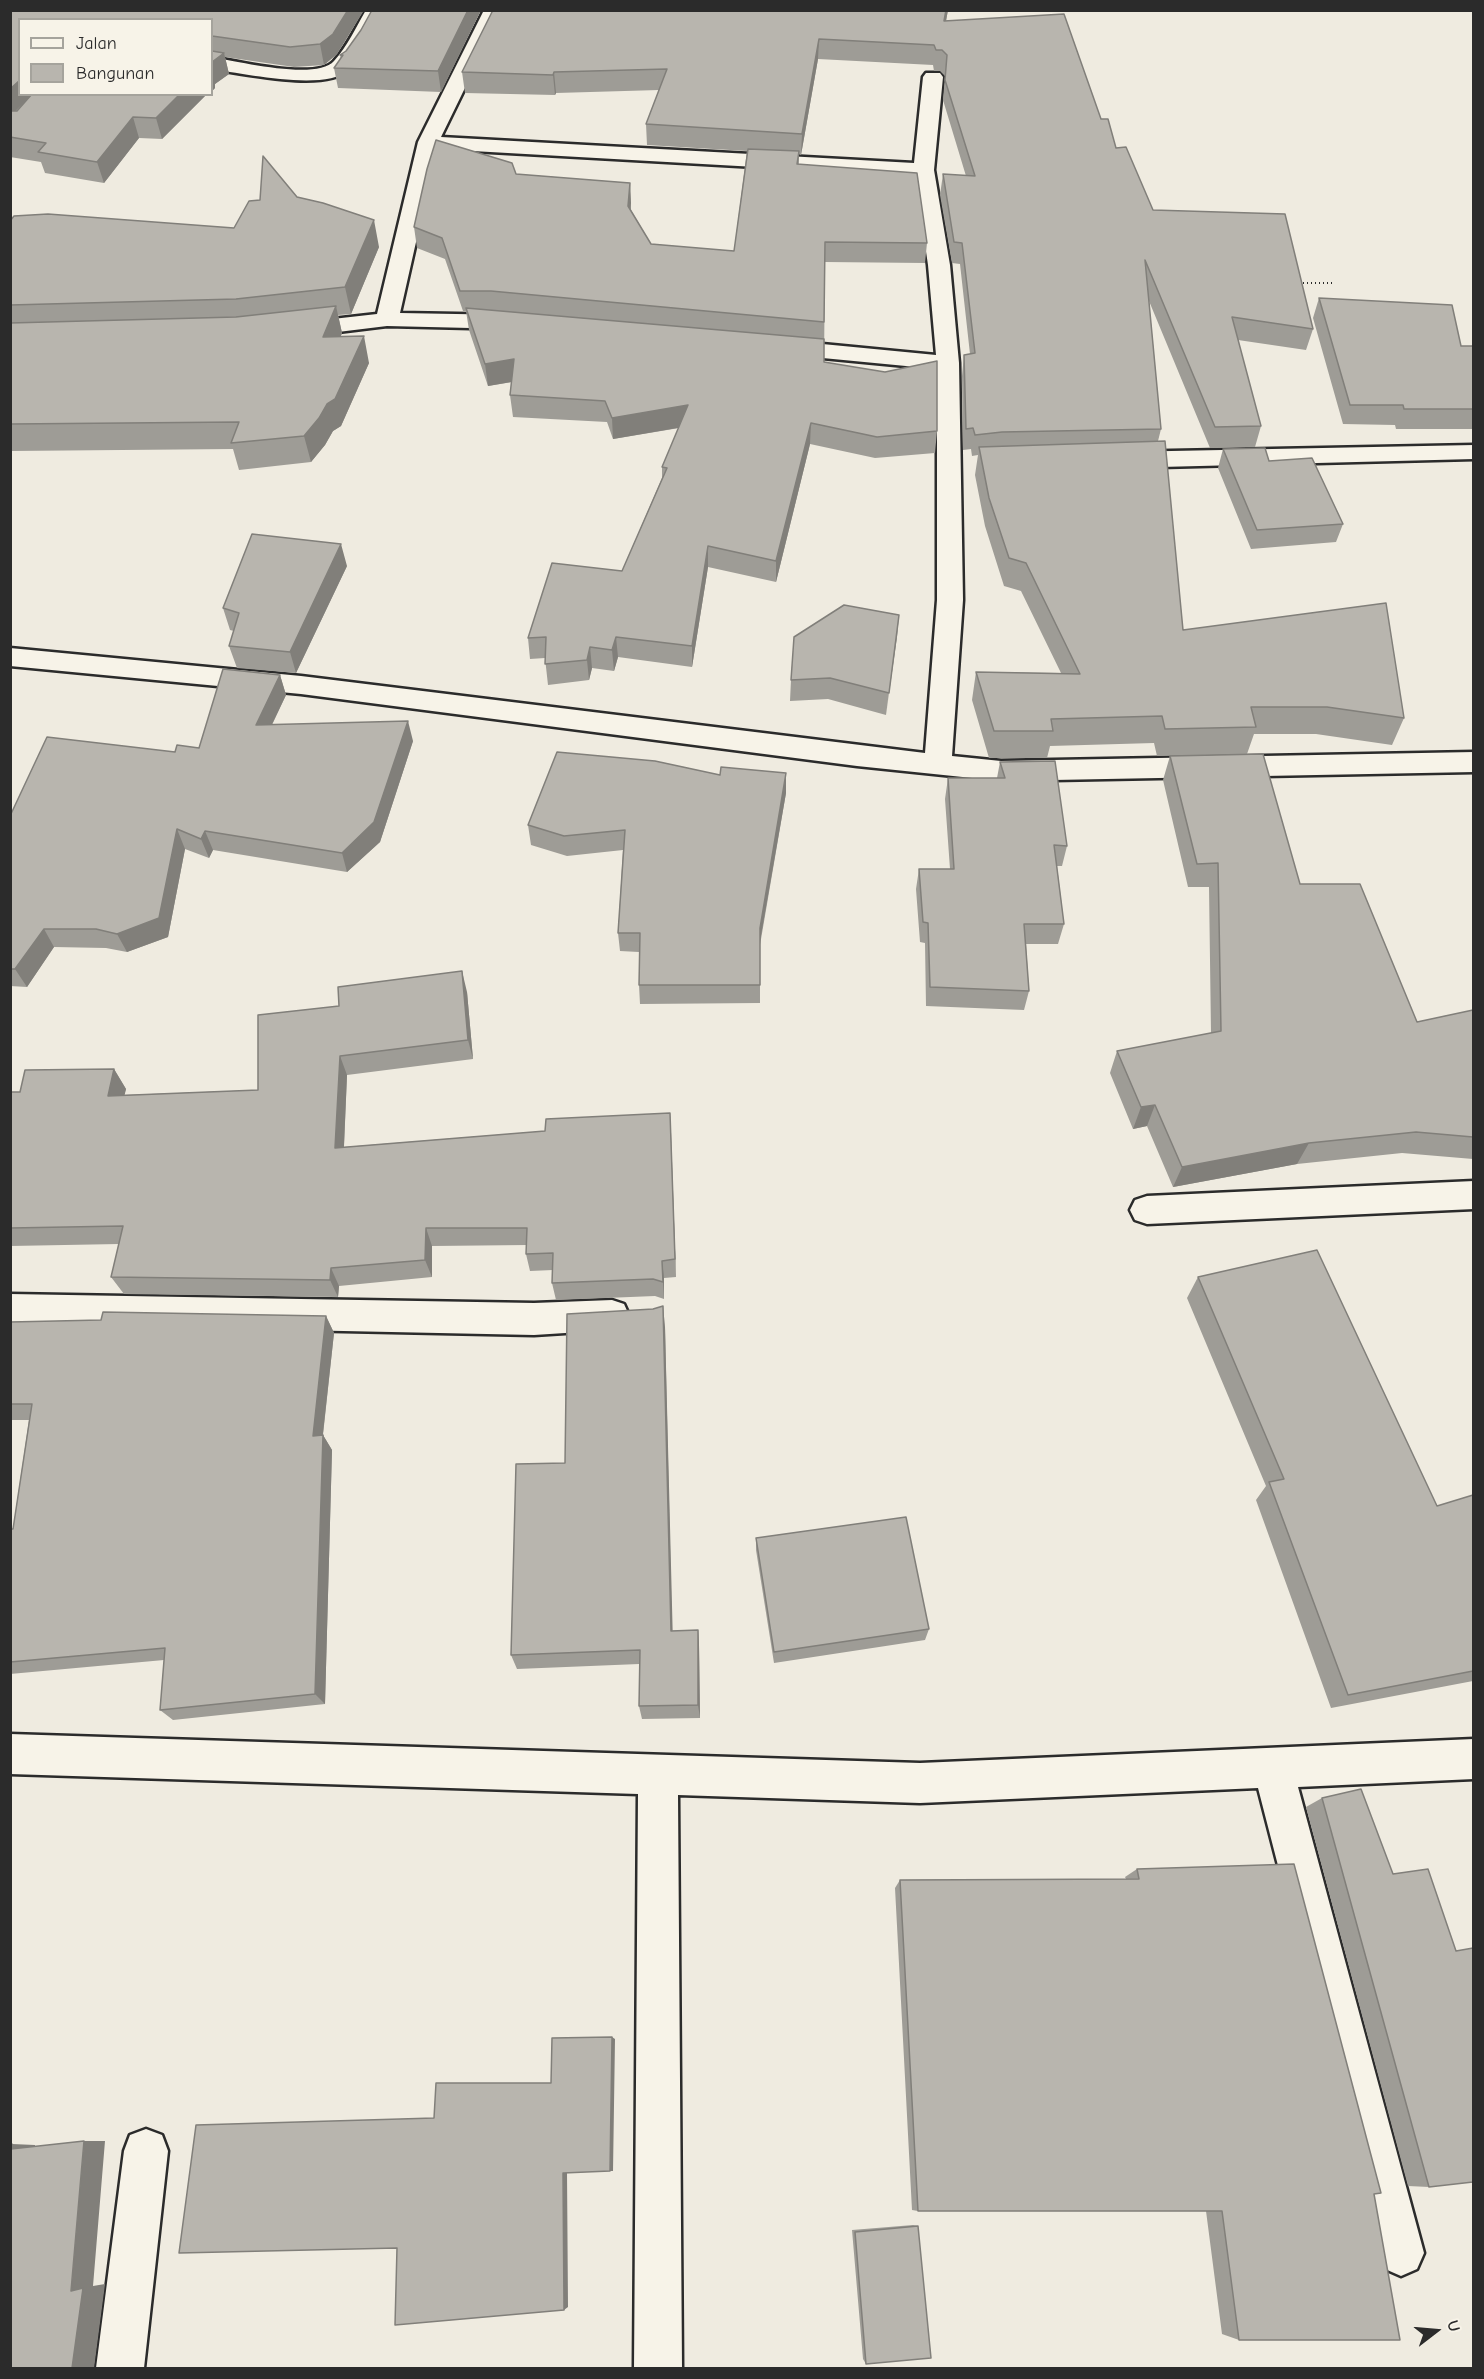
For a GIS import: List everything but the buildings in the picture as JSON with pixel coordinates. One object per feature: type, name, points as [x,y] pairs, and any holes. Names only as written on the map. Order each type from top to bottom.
[{"type":"street","points":[[213,63],[304,76],[331,73],[340,68],[376,10]]},
{"type":"street","points":[[387,319],[428,142],[494,10]]},
{"type":"street","points":[[933,76],[924,170],[940,272],[959,466],[938,764]]},
{"type":"street","points":[[428,142],[924,170]]},
{"type":"street","points":[[275,332],[387,319],[494,321],[537,325]]},
{"type":"street","points":[[758,345],[948,363]]},
{"type":"street","points":[[1094,461],[1473,452]]},
{"type":"street","points":[[10,657],[301,685],[856,756],[1001,771],[1473,762]]},
{"type":"street","points":[[1147,1210],[1473,1195]]},
{"type":"street","points":[[10,1309],[534,1320],[644,1313]]},
{"type":"street","points":[[10,1754],[920,1783],[1473,1759]]},
{"type":"street","points":[[1273,1767],[1401,2253]]},
{"type":"street","points":[[658,1774],[658,2368]]},
{"type":"street","points":[[120,2368],[146,2151]]},
{"type":"path","points":[[1298,283],[1334,283]]}]
